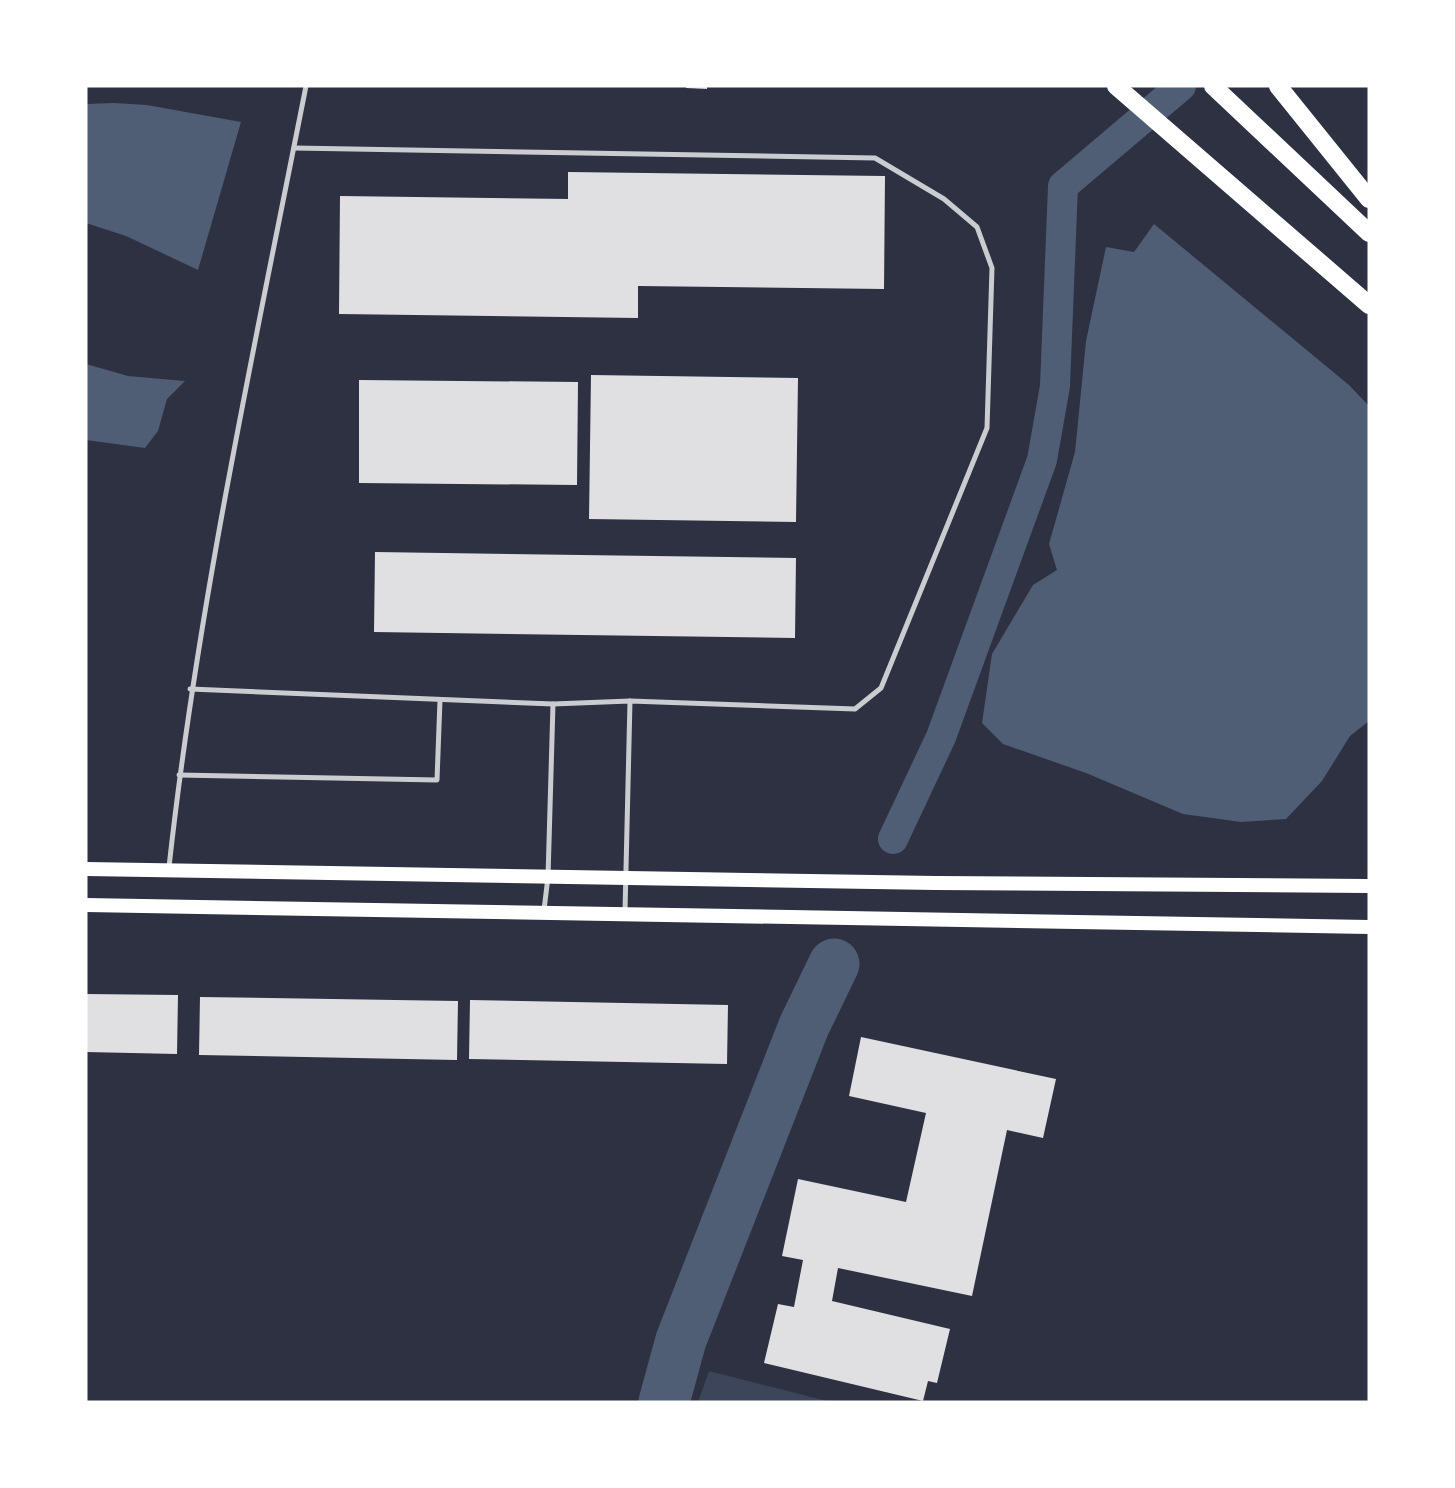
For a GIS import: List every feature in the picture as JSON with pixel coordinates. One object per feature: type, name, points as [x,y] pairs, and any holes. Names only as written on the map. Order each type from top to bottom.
[{"type":"main road","points":[[1116,86],[1369,305]]},
{"type":"main road","points":[[1213,86],[1369,233]]},
{"type":"main road","points":[[1278,86],[1369,199]]},
{"type":"main road","points":[[86,869],[1369,886]]},
{"type":"main road","points":[[86,905],[1369,927]]},
{"type":"lane","points":[[169,871],[190,689],[306,86]]},
{"type":"lane","points":[[190,689],[552,704],[630,701],[855,709],[881,688],[987,428],[992,268],[977,227],[944,199],[875,158],[294,148]]},
{"type":"lane","points":[[179,775],[437,780],[440,700]]},
{"type":"lane","points":[[625,914],[623,878],[630,701]]},
{"type":"lane","points":[[544,912],[548,877],[552,704]]},
{"type":"shaded area","points":[[86,104],[147,105],[241,122],[198,270],[126,236],[86,223]]},
{"type":"shaded area","points":[[1154,224],[1349,385],[1369,406],[1369,721],[1350,736],[1322,781],[1286,819],[1241,822],[1183,814],[1086,773],[1003,744],[982,723],[992,654],[1033,585],[1057,570],[1049,544],[1075,452],[1086,341],[1106,247],[1134,252]]},
{"type":"shaded area","points":[[86,364],[128,376],[185,381],[167,399],[158,431],[145,448],[86,440]]},
{"type":"shaded area","points":[[709,1371],[831,1402],[698,1402]]},
{"type":"building","points":[[707,86],[707,89],[686,88]]},
{"type":"building","points":[[568,172],[885,176],[884,289],[638,286],[638,318],[339,314],[340,196],[568,199]]},
{"type":"building","points":[[591,375],[798,378],[796,522],[589,519]]},
{"type":"building","points":[[359,380],[578,382],[577,485],[359,483]]},
{"type":"building","points":[[375,552],[796,558],[795,638],[374,632]]},
{"type":"building","points":[[86,994],[178,995],[177,1054],[86,1052]]},
{"type":"building","points":[[200,997],[458,1001],[457,1060],[199,1055]]},
{"type":"building","points":[[470,1000],[728,1005],[727,1064],[469,1059]]},
{"type":"building","points":[[861,1037],[1056,1079],[1043,1138],[1007,1130],[972,1296],[838,1268],[832,1301],[950,1329],[937,1383],[928,1381],[923,1401],[764,1363],[778,1304],[794,1307],[803,1260],[782,1256],[798,1179],[906,1202],[926,1113],[849,1096]]},
{"type":"waterway","points":[[893,839],[941,737],[1042,460],[1055,386],[1063,186],[1181,86]]},
{"type":"waterway","points":[[664,1402],[681,1340],[804,1026],[834,964]]}]
